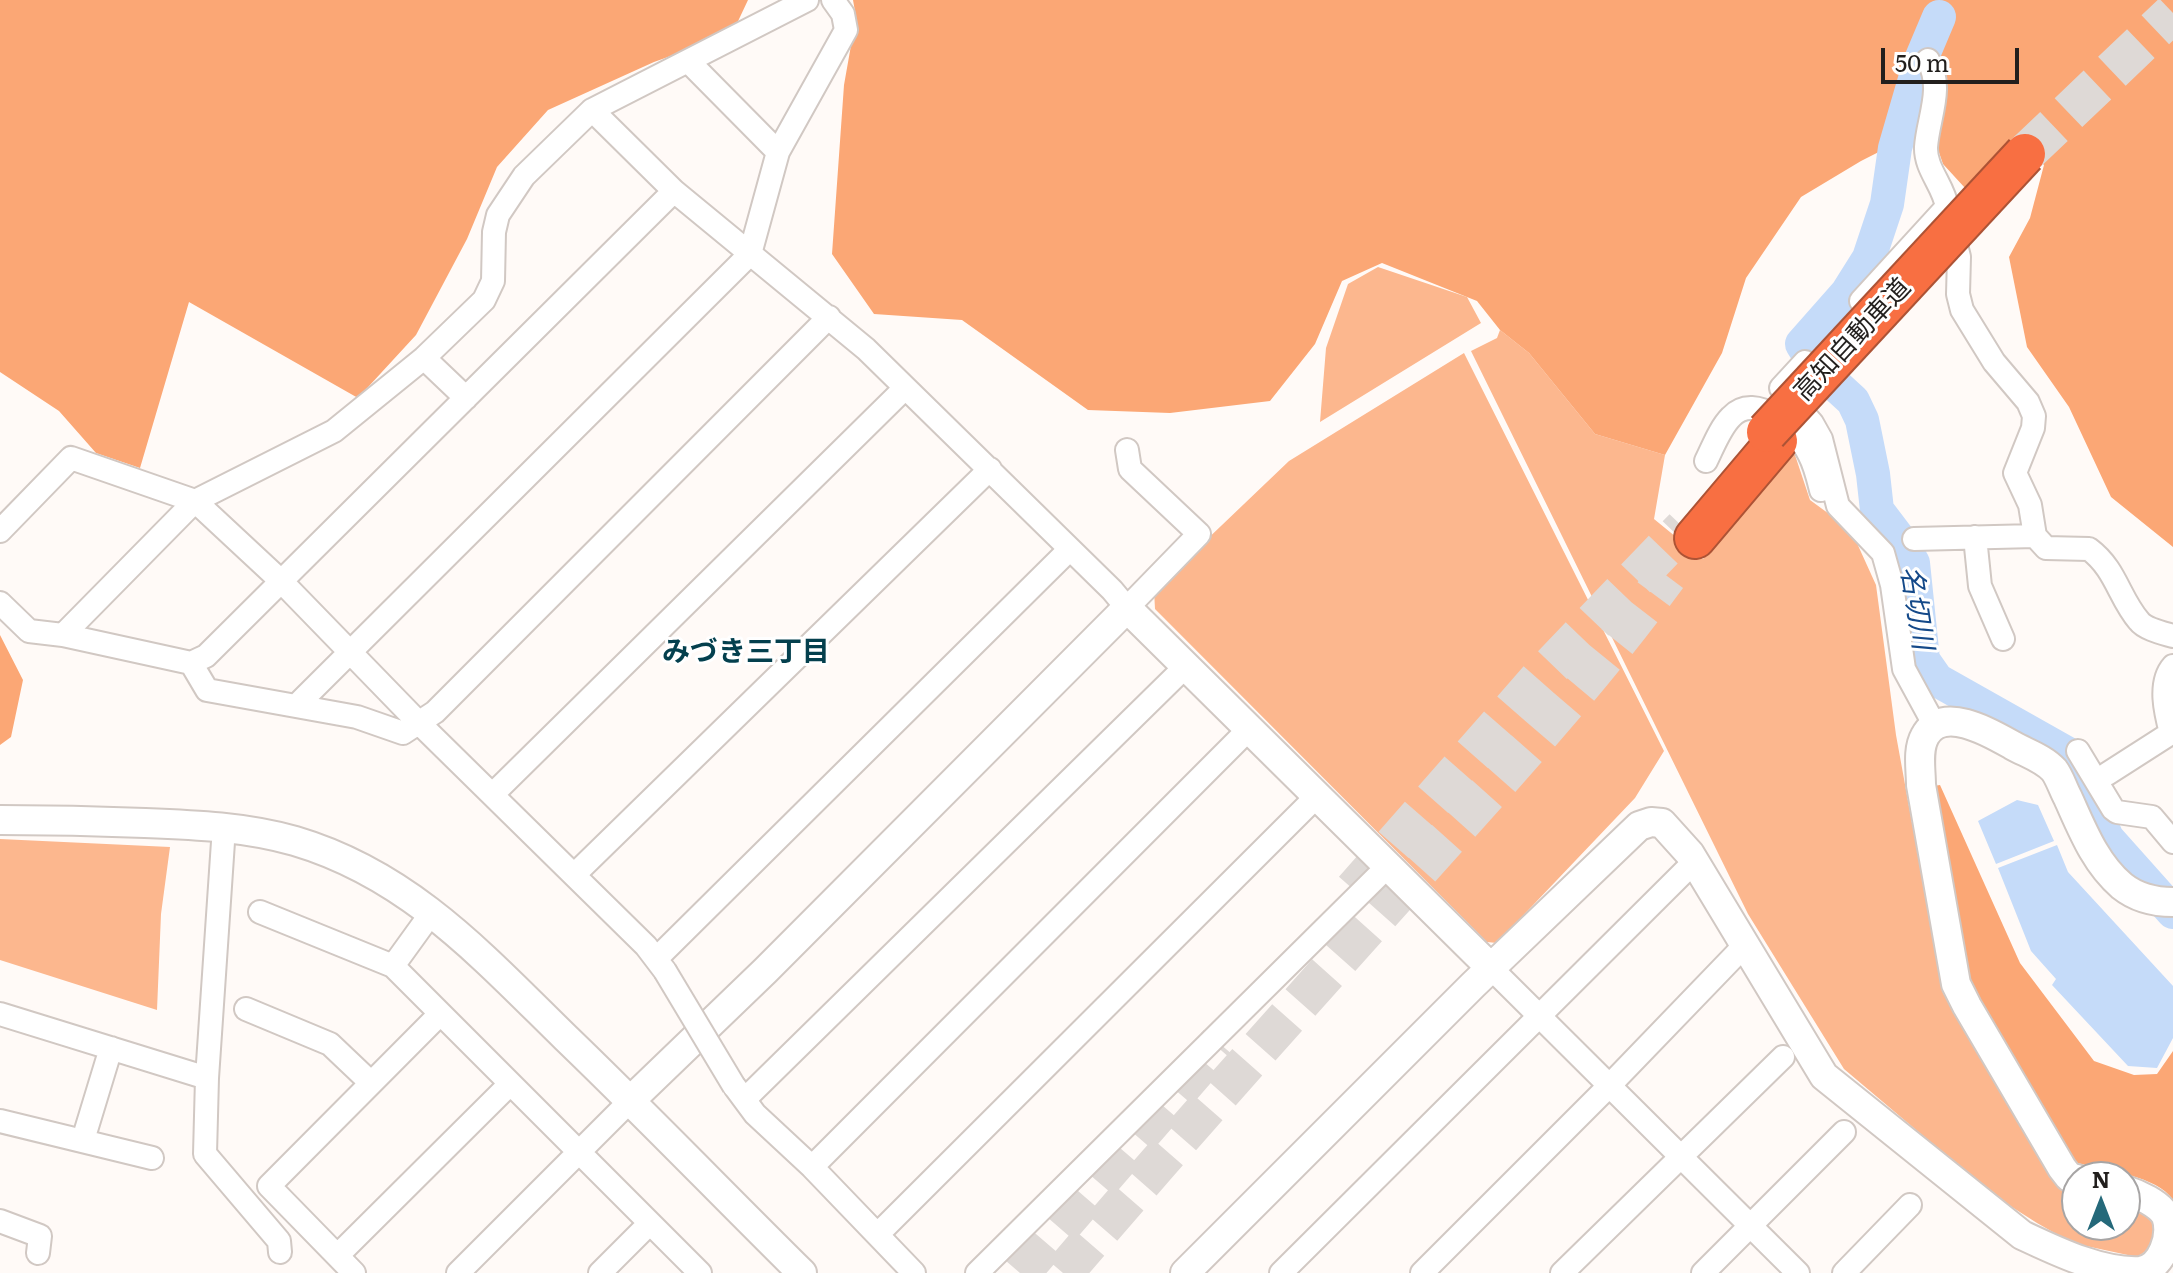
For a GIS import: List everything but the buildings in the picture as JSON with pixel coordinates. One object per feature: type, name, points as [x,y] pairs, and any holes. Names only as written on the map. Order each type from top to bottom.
[{"type":"highway","name":"高知自動車道","points":[[1690,533],[1772,437],[1937,265],[2030,160]]},
{"type":"street","points":[[63,635],[195,501],[334,431],[424,358],[484,300],[493,281],[498,215],[524,176],[592,110],[807,0]]},
{"type":"street","points":[[297,705],[750,254],[778,152],[846,30],[843,14],[833,0]]},
{"type":"street","points":[[1928,60],[1933,68],[1936,89],[1926,147],[1927,159],[1947,207],[1959,257],[1958,294],[1962,310],[1994,362],[2023,395],[2034,416],[2033,428],[2015,473],[2030,505],[2035,536],[2046,548],[2089,549],[2104,561],[2140,623],[2173,636]]},
{"type":"street","points":[[688,61],[778,152]]},
{"type":"street","points":[[592,110],[674,191],[866,349],[1798,1273]]},
{"type":"street","points":[[0,603],[29,631],[63,635],[191,663],[206,656],[674,191]]},
{"type":"street","points":[[1838,506],[1821,439],[1812,423],[1781,388],[1947,207]]},
{"type":"street","points":[[191,663],[207,690],[357,717],[403,733],[446,701],[829,317]]},
{"type":"street","points":[[424,358],[466,398]]},
{"type":"street","points":[[493,794],[904,389]]},
{"type":"street","points":[[1706,461],[1730,417],[1748,406],[1757,406],[1795,434],[1811,457],[1824,499],[1838,506],[1883,553],[1892,585],[1904,669],[1935,726]]},
{"type":"street","points":[[458,1273],[765,971],[1199,534],[1130,469],[1127,450]]},
{"type":"street","points":[[0,529],[71,458],[195,501],[281,581],[661,964],[755,1114],[812,1167],[914,1273]]},
{"type":"street","points":[[574,875],[990,469]]},
{"type":"street","points":[[1914,539],[2035,536]]},
{"type":"street","points":[[1975,537],[1980,586],[2003,639]]},
{"type":"street","points":[[661,964],[1070,549]]},
{"type":"street","points":[[2107,774],[2171,733],[2164,702],[2168,671],[2173,666]]},
{"type":"street","points":[[740,1092],[1185,667]]},
{"type":"street","points":[[2061,1166],[1956,984],[1921,785],[1920,753],[1925,736],[1935,726],[1948,721],[1986,731],[2043,761],[2054,771],[2080,827],[2104,866],[2136,895],[2165,902]]},
{"type":"street","points":[[812,1167],[1249,729]]},
{"type":"street","points":[[2078,751],[2113,809],[2152,817],[2173,842]]},
{"type":"street","points":[[878,1234],[1317,796]]},
{"type":"street","points":[[0,820],[65,819],[224,827],[274,836],[349,861],[398,887],[484,958],[632,1099],[697,1170],[802,1273]]},
{"type":"street","points":[[1185,1273],[1491,968],[1639,826],[1651,822],[1662,823],[1695,861],[1824,1076],[2022,1235],[2059,1252],[2110,1269],[2139,1271],[2150,1268],[2166,1262],[2170,1229],[2166,1214],[2141,1198]]},
{"type":"street","points":[[224,827],[207,1078],[205,1154],[279,1241],[280,1252]]},
{"type":"street","points":[[1281,1273],[1695,861]]},
{"type":"street","points":[[977,1273],[1387,867]]},
{"type":"street","points":[[260,912],[393,966],[700,1273]]},
{"type":"street","points":[[393,966],[432,912]]},
{"type":"street","points":[[1422,1273],[1745,945]]},
{"type":"street","points":[[246,1009],[330,1044],[370,1082]]},
{"type":"street","points":[[0,1014],[207,1078]]},
{"type":"street","points":[[354,1273],[269,1186],[440,1014]]},
{"type":"street","points":[[83,1140],[111,1048]]},
{"type":"street","points":[[1562,1273],[1783,1057]]},
{"type":"street","points":[[338,1255],[510,1084]]},
{"type":"street","points":[[0,1121],[152,1158]]},
{"type":"street","points":[[1703,1273],[1844,1132]]},
{"type":"street","points":[[1844,1273],[1910,1205]]},
{"type":"street","points":[[0,1221],[40,1236],[38,1253]]},
{"type":"street","points":[[600,1273],[650,1223]]},
{"type":"shaded area","points":[[0,0],[748,0],[732,34],[654,62],[548,110],[497,167],[467,239],[416,335],[358,398],[189,302],[140,468],[96,453],[59,411],[0,372]]},
{"type":"shaded area","points":[[853,0],[2173,0],[2173,547],[2111,497],[2069,407],[2027,347],[2009,257],[2030,218],[2044,165],[2023,145],[1978,184],[1965,188],[1943,164],[1930,126],[1861,161],[1801,197],[1746,278],[1722,353],[1665,455],[1595,434],[1529,353],[1500,330],[1477,301],[1382,263],[1342,281],[1315,344],[1270,401],[1170,413],[1088,410],[962,320],[874,314],[832,254],[844,85],[856,17]]},
{"type":"shaded area","points":[[1378,267],[1467,297],[1481,323],[1320,422],[1326,348],[1348,284]]},
{"type":"shaded area","points":[[1500,330],[1529,353],[1595,434],[1665,455],[1654,519],[1703,559],[1793,449],[1810,500],[1851,530],[1876,585],[1896,735],[1943,993],[2052,1173],[2061,1179],[2061,1237],[1993,1195],[1844,1069],[1748,914],[1471,351],[1497,338]]},
{"type":"shaded area","points":[[1464,353],[1664,751],[1635,798],[1497,943],[1487,942],[1155,609],[1154,590],[1289,461]]},
{"type":"shaded area","points":[[0,635],[23,680],[11,737],[0,745]]},
{"type":"shaded area","points":[[1940,785],[2020,963],[2094,1061],[2134,1075],[2157,1074],[2173,1051],[2173,1200],[2166,1192],[2141,1179],[2141,1161],[2076,1161],[2018,1079],[1969,983],[1934,786]]},
{"type":"shaded area","points":[[0,839],[170,847],[161,914],[157,1010],[0,960]]},
{"type":"shaded area","points":[[2141,1212],[2157,1231],[2149,1249],[2137,1257],[2068,1241],[2141,1241]]},
{"type":"water","points":[[2017,800],[2038,805],[2054,841],[1996,864],[1978,821]]},
{"type":"water","points":[[2057,845],[2068,872],[2173,986],[2173,1038],[2157,1068],[2128,1066],[2052,985],[2056,979],[2031,951],[1998,868]]},
{"type":"waterway","name":"名切川","points":[[1939,17],[1920,62],[1895,148],[1887,204],[1869,258],[1847,293],[1802,344],[1817,368],[1853,401],[1862,420],[1877,510],[1913,563],[1923,660],[1937,680],[2070,755],[2107,838],[2173,912]]},
{"type":"tunnel","points":[[2025,154],[2173,13]]},
{"type":"tunnel","points":[[1354,890],[1540,678],[1684,528]]},
{"type":"tunnel","points":[[1063,1273],[1541,732],[1667,576]]},
{"type":"tunnel","points":[[1020,1273],[1219,1043]]},
{"type":"district","name":"みづき三丁目","points":[[746,653]]}]
